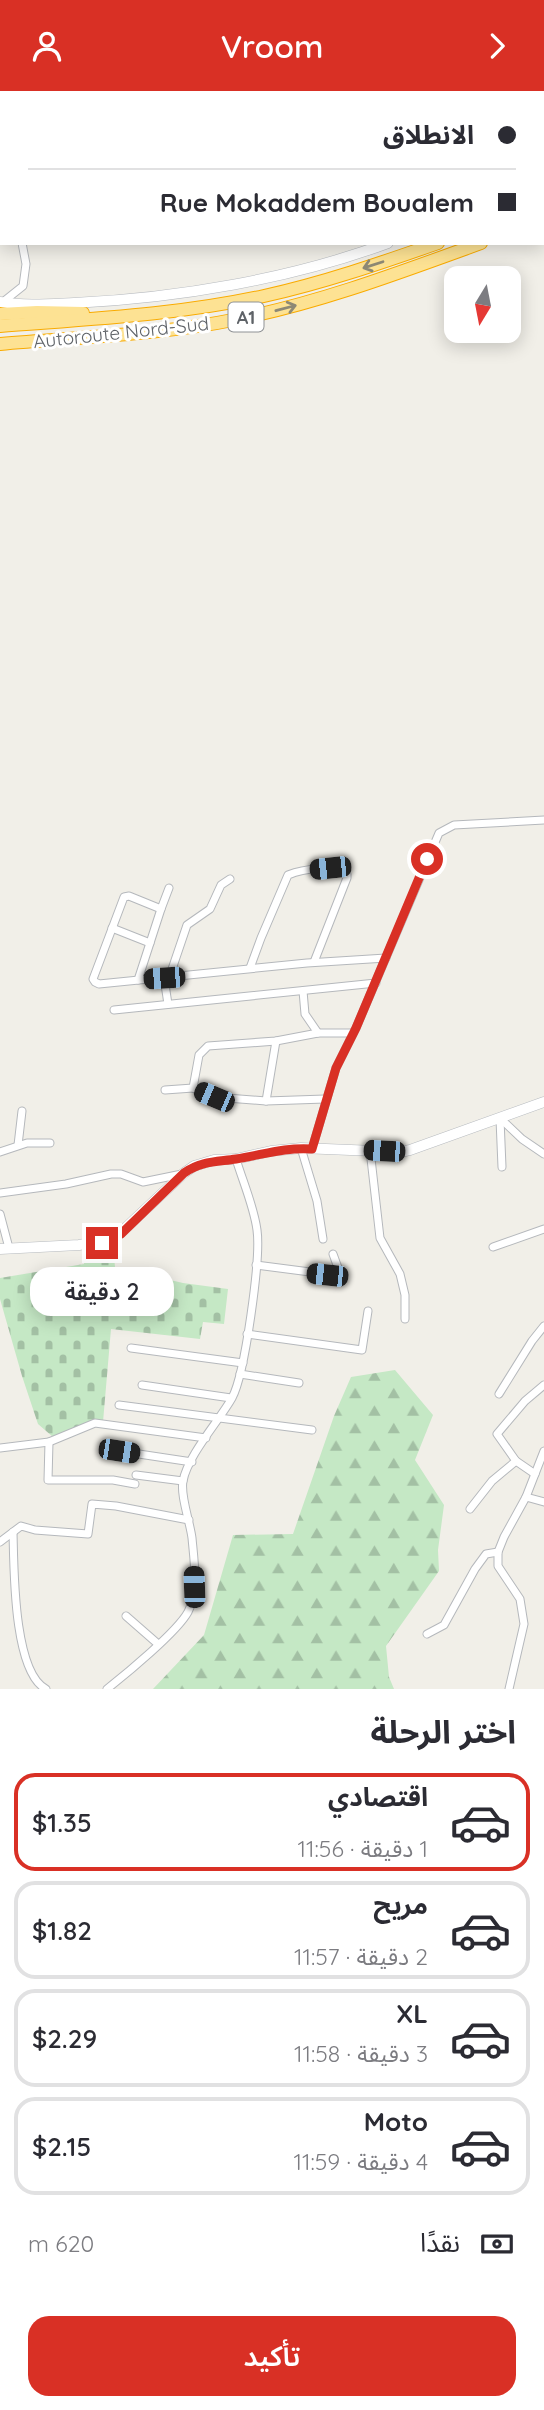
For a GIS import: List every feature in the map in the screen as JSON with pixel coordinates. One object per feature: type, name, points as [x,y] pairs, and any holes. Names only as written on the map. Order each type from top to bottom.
[{"type":"highway","name":"Autoroute Nord-Sud","points":[[0,326],[146,315],[265,296],[329,280],[432,245]]},
{"type":"highway","name":"Autoroute Nord-Sud","points":[[0,344],[135,333],[237,320],[367,285],[476,245]]},
{"type":"highway","points":[[0,306],[37,312],[117,312],[146,315]]},
{"type":"street","points":[[0,306],[23,286],[26,264],[22,245]]},
{"type":"street","points":[[0,306],[116,301],[229,285],[311,268],[382,245]]},
{"type":"street","points":[[323,1239],[306,1148],[336,1068],[376,983],[439,833],[454,825],[544,820]]},
{"type":"street","points":[[250,968],[288,875],[330,868],[344,872],[347,878],[314,963]]},
{"type":"street","points":[[168,1004],[167,978],[187,925],[210,909],[221,885],[230,879]]},
{"type":"street","points":[[138,980],[169,888]]},
{"type":"street","points":[[161,909],[126,896],[94,982],[386,958]]},
{"type":"street","points":[[112,928],[150,943]]},
{"type":"street","points":[[114,1010],[376,983]]},
{"type":"street","points":[[303,991],[305,1014],[318,1033]]},
{"type":"street","points":[[193,1088],[199,1055],[208,1046],[276,1041],[318,1033],[352,1033]]},
{"type":"street","points":[[266,1101],[276,1041]]},
{"type":"street","points":[[165,1090],[193,1088],[214,1097],[266,1101],[325,1100]]},
{"type":"street","points":[[0,1215],[5,1249],[90,1244],[114,1239],[194,1166],[214,1160],[306,1148],[400,1152],[544,1102]]},
{"type":"street","points":[[18,1145],[22,1111]]},
{"type":"street","points":[[500,1118],[522,1139],[544,1154]]},
{"type":"street","points":[[500,1118],[502,1167]]},
{"type":"street","points":[[0,1152],[18,1145],[50,1143]]},
{"type":"street","points":[[370,1150],[380,1238],[400,1274],[405,1294],[405,1319]]},
{"type":"street","points":[[107,1689],[188,1612],[191,1600],[194,1587],[183,1481],[191,1462],[231,1398],[240,1374],[258,1248],[257,1229],[236,1159]]},
{"type":"street","points":[[0,1193],[66,1184],[111,1174],[121,1174],[143,1182],[183,1174]]},
{"type":"street","points":[[494,1247],[544,1229]]},
{"type":"street","points":[[256,1265],[341,1276],[333,1254]]},
{"type":"street","points":[[247,1334],[362,1350],[368,1311]]},
{"type":"street","points":[[499,1394],[544,1326]]},
{"type":"street","points":[[131,1348],[243,1363]]},
{"type":"street","points":[[240,1374],[299,1383]]},
{"type":"street","points":[[142,1385],[231,1398]]},
{"type":"street","points":[[535,1474],[516,1461],[499,1439],[497,1432],[525,1401],[544,1385]]},
{"type":"street","points":[[119,1405],[312,1430]]},
{"type":"street","points":[[0,1448],[48,1442],[95,1423],[206,1438]]},
{"type":"street","points":[[48,1442],[48,1480],[113,1480],[135,1484]]},
{"type":"street","points":[[119,1451],[191,1462]]},
{"type":"street","points":[[509,1689],[524,1624],[520,1599],[498,1566],[498,1552],[503,1537],[526,1497],[544,1451]]},
{"type":"street","points":[[470,1509],[492,1481],[516,1461]]},
{"type":"street","points":[[136,1475],[183,1481]]},
{"type":"street","points":[[526,1497],[544,1501]]},
{"type":"street","points":[[0,1542],[22,1526],[35,1530],[88,1534],[92,1504],[189,1520]]},
{"type":"street","points":[[13,1532],[20,1638],[29,1665],[40,1686],[46,1689]]},
{"type":"street","points":[[427,1634],[444,1625],[486,1554],[498,1552]]},
{"type":"street","points":[[126,1616],[158,1643]]},
{"type":"green space","points":[[85,1246],[113,1246],[115,1267],[183,1283],[228,1289],[224,1324],[203,1322],[200,1339],[111,1329],[103,1422],[93,1421],[53,1437],[38,1424],[22,1376],[0,1299],[0,1278],[84,1264]]},
{"type":"green space","points":[[395,1370],[433,1415],[415,1460],[444,1505],[438,1550],[439,1571],[386,1646],[389,1677],[394,1689],[153,1689],[204,1635],[233,1535],[293,1534],[334,1416],[351,1377]]},
{"type":"route","points":[[102,1243],[121,1234],[194,1166],[271,1151],[312,1149],[336,1068],[356,1028],[427,859]]}]
